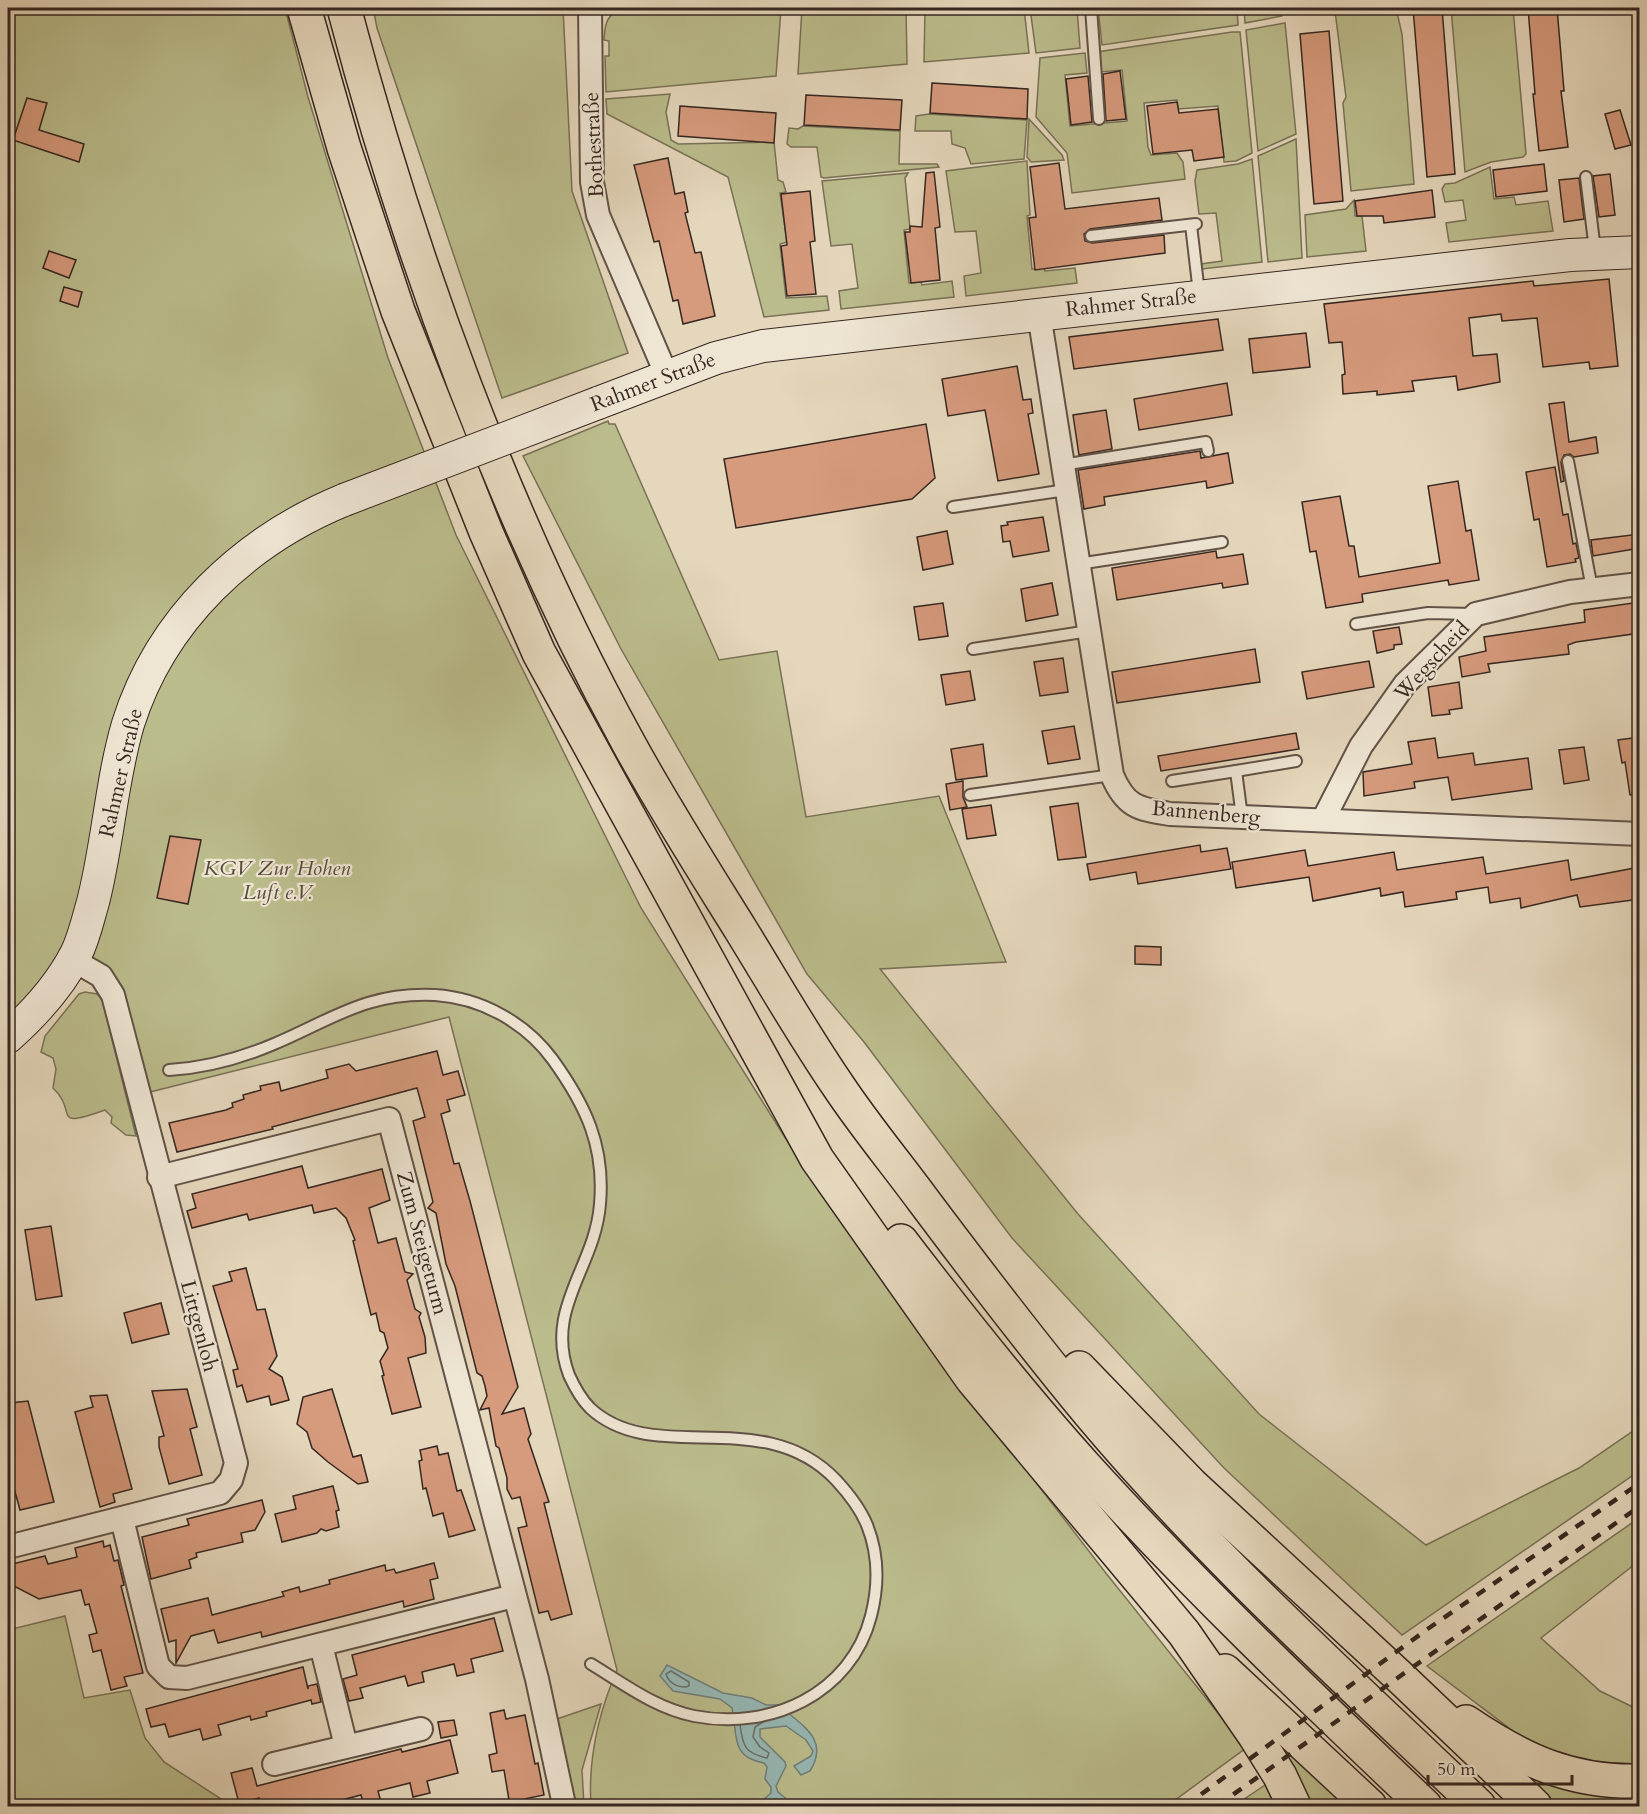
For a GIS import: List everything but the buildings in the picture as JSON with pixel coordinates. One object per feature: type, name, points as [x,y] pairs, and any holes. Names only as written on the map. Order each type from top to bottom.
[{"type":"highway","points":[[304,8],[344,148],[398,311],[430,396],[539,653],[817,1159],[972,1379],[1184,1633],[1255,1736],[1280,1776],[1294,1806]]},
{"type":"highway","points":[[344,8],[387,160],[433,298],[522,522],[591,671],[630,746],[695,856],[840,1089],[1003,1306],[1093,1418],[1204,1538],[1330,1665],[1479,1806]]},
{"type":"highway","points":[[774,1079],[955,1312],[1084,1465],[1224,1612],[1425,1806]]},
{"type":"highway","points":[[1003,1306],[1075,1364],[1191,1484],[1402,1679],[1535,1806]]},
{"type":"highway","points":[[1184,1633],[1370,1806]]},
{"type":"highway","points":[[1402,1679],[1489,1738],[1554,1771],[1608,1782],[1640,1781]]},
{"type":"main road","name":"Rahmer Straße","points":[[8,1037],[46,1000],[73,960],[88,920],[97,884],[128,724],[146,679],[163,649],[191,609],[238,562],[289,526],[344,500],[667,376],[716,358],[763,345],[1596,254],[1640,252]]},
{"type":"street","name":"Bothestraße","points":[[590,8],[592,182],[598,215],[667,376]]},
{"type":"street","name":"Bannenberg","points":[[1039,314],[1112,775],[1120,795],[1132,804],[1147,810],[1242,817],[1640,834]]},
{"type":"street","name":"Wegscheid","points":[[1323,820],[1361,746],[1405,684],[1476,614],[1570,592],[1640,584]]},
{"type":"street","name":"Littgenloh","points":[[8,1547],[220,1493],[231,1480],[236,1462],[159,1177],[113,994],[100,976],[73,960]]},
{"type":"street","name":"Zum Steigeturm","points":[[159,1177],[389,1119],[537,1679],[563,1800]]},
{"type":"street","points":[[122,1518],[158,1666],[169,1677],[187,1678],[514,1596]]},
{"type":"street","points":[[321,1645],[346,1746]]},
{"type":"street","points":[[274,1764],[421,1729]]},
{"type":"lane","points":[[1091,8],[1099,119]]},
{"type":"lane","points":[[1586,177],[1596,254]]},
{"type":"lane","points":[[1091,236],[1194,224],[1200,296]]},
{"type":"lane","points":[[1062,465],[1206,442],[1208,451]]},
{"type":"lane","points":[[1568,461],[1592,589]]},
{"type":"lane","points":[[953,507],[1066,490]]},
{"type":"lane","points":[[1078,564],[1222,542]]},
{"type":"lane","points":[[1356,624],[1428,613],[1476,614]]},
{"type":"lane","points":[[973,649],[1089,631]]},
{"type":"lane","points":[[1172,781],[1296,761]]},
{"type":"lane","points":[[1236,771],[1242,817]]},
{"type":"lane","points":[[970,795],[1112,775]]},
{"type":"lane","points":[[169,1070],[233,1058],[272,1045],[336,1013],[367,1002],[414,994],[446,996],[479,1005],[511,1019],[538,1040],[588,1115],[598,1152],[600,1206],[594,1235],[569,1295],[561,1335],[564,1361],[573,1384],[589,1407],[609,1421],[636,1431],[688,1437],[742,1438],[785,1446],[802,1453],[818,1463],[842,1487],[869,1529],[878,1569],[877,1592],[868,1627],[856,1656],[838,1677],[808,1700],[778,1712],[727,1719],[696,1716],[652,1702],[591,1664]]},
{"type":"green space","name":"KGV Zur Hohen Luft e.V.","points":[[8,8],[285,8],[308,97],[388,358],[456,535],[641,908],[796,1155],[970,1397],[1105,1572],[1246,1748],[1167,1806],[591,1806],[591,1771],[596,1737],[604,1703],[617,1670],[449,1017],[138,1095],[113,995],[76,959],[8,1037]]},
{"type":"green space","points":[[373,8],[563,8],[572,191],[628,353],[502,398],[377,28]]},
{"type":"green space","points":[[802,8],[906,8],[907,64],[798,74]]},
{"type":"green space","points":[[925,8],[1024,8],[1029,53],[924,62]]},
{"type":"green space","points":[[1030,8],[1077,8],[1080,48],[1036,53]]},
{"type":"green space","points":[[1098,8],[1237,8],[1238,25],[1102,45]]},
{"type":"green space","points":[[1244,8],[1281,8],[1282,16],[1245,23]]},
{"type":"green space","points":[[1350,8],[1396,8],[1402,34],[1414,184],[1351,191],[1343,103],[1346,97],[1335,11]]},
{"type":"green space","points":[[1451,8],[1513,8],[1526,154],[1523,157],[1491,162],[1465,172]]},
{"type":"green space","points":[[781,9],[776,76],[606,92],[605,56],[609,56],[609,41],[604,40],[606,23],[617,11]]},
{"type":"green space","points":[[1285,23],[1296,134],[1258,151],[1246,30]]},
{"type":"green space","points":[[1240,32],[1252,153],[1236,161],[1224,162],[1218,106],[1178,109],[1177,100],[1144,103],[1148,147],[1151,155],[1177,153],[1183,162],[1185,179],[1072,193],[1067,153],[1036,117],[1040,58],[1085,53],[1087,73],[1065,75],[1070,126],[1127,121],[1122,70],[1100,72],[1097,52]]},
{"type":"green space","points":[[670,94],[666,112],[671,140],[678,144],[774,142],[778,180],[783,182],[786,192],[780,193],[787,242],[780,244],[786,298],[827,296],[829,310],[764,317],[728,177],[607,114],[606,99]]},
{"type":"green space","points":[[929,114],[1027,120],[1024,159],[971,164],[965,148],[952,144],[951,131],[915,131],[916,116]]},
{"type":"green space","points":[[1029,119],[1064,160],[1031,162],[1027,157]]},
{"type":"green space","points":[[803,126],[900,131],[899,164],[937,164],[939,167],[824,178],[821,177],[817,147],[791,147],[787,144],[789,128],[798,129]]},
{"type":"green space","points":[[1296,139],[1302,258],[1268,262],[1258,156]]},
{"type":"green space","points":[[1252,159],[1262,262],[1202,269],[1201,264],[1222,261],[1216,213],[1199,214],[1195,181],[1197,170],[1238,164]]},
{"type":"green space","points":[[1027,161],[1030,215],[1027,216],[1032,269],[1044,268],[1045,271],[1075,268],[1077,283],[966,296],[964,276],[981,273],[976,231],[955,232],[946,171]]},
{"type":"green space","points":[[1490,167],[1494,199],[1514,197],[1516,205],[1548,201],[1553,231],[1449,242],[1446,223],[1466,220],[1463,200],[1445,202],[1442,189],[1445,184],[1455,183]]},
{"type":"green space","points":[[908,173],[905,178],[910,229],[904,230],[909,283],[921,282],[922,285],[952,281],[954,297],[841,309],[839,291],[858,288],[852,244],[831,246],[822,181]]},
{"type":"green space","points":[[1354,200],[1355,216],[1362,216],[1366,251],[1307,257],[1305,215],[1346,209]]},
{"type":"green space","points":[[608,421],[609,424],[615,424],[719,660],[777,651],[806,817],[939,796],[1006,962],[880,969],[1078,1214],[1259,1414],[1426,1545],[1579,1468],[1639,1427],[1639,1471],[1402,1635],[1224,1468],[1012,1238],[864,1042],[807,974],[621,649],[523,456]]},
{"type":"green space","points":[[85,992],[97,994],[102,999],[136,1136],[126,1135],[111,1123],[112,1117],[105,1110],[88,1116],[71,1118],[53,1088],[56,1069],[53,1058],[41,1052],[45,1036],[79,994]]},
{"type":"green space","points":[[1639,1518],[1639,1561],[1541,1638],[1600,1691],[1639,1710],[1639,1767],[1589,1766],[1525,1740],[1427,1666]]},
{"type":"green space","points":[[65,1616],[84,1698],[130,1690],[145,1738],[164,1762],[232,1806],[8,1806],[8,1630]]},
{"type":"green space","points":[[601,1704],[582,1770],[584,1806],[537,1806],[557,1802],[542,1724]]},
{"type":"green space","points":[[1252,1716],[1349,1806],[1302,1806]]},
{"type":"green space","points":[[1522,1771],[1639,1792],[1639,1806],[1558,1806]]},
{"type":"green space","points":[[1265,1785],[1277,1806],[1234,1806]]},
{"type":"water","points":[[667,1665],[723,1693],[752,1698],[766,1705],[779,1705],[811,1734],[817,1750],[815,1760],[810,1771],[801,1775],[794,1766],[811,1756],[813,1751],[806,1740],[786,1726],[760,1729],[760,1737],[785,1762],[786,1766],[776,1786],[778,1792],[789,1801],[789,1806],[730,1806],[738,1800],[762,1801],[771,1793],[771,1787],[765,1779],[767,1767],[764,1763],[746,1756],[741,1750],[736,1736],[732,1708],[720,1699],[673,1691],[660,1676]]},
{"type":"railway","points":[[1185,1806],[1429,1628],[1640,1483]]},
{"type":"railway","points":[[1217,1806],[1640,1506]]}]
